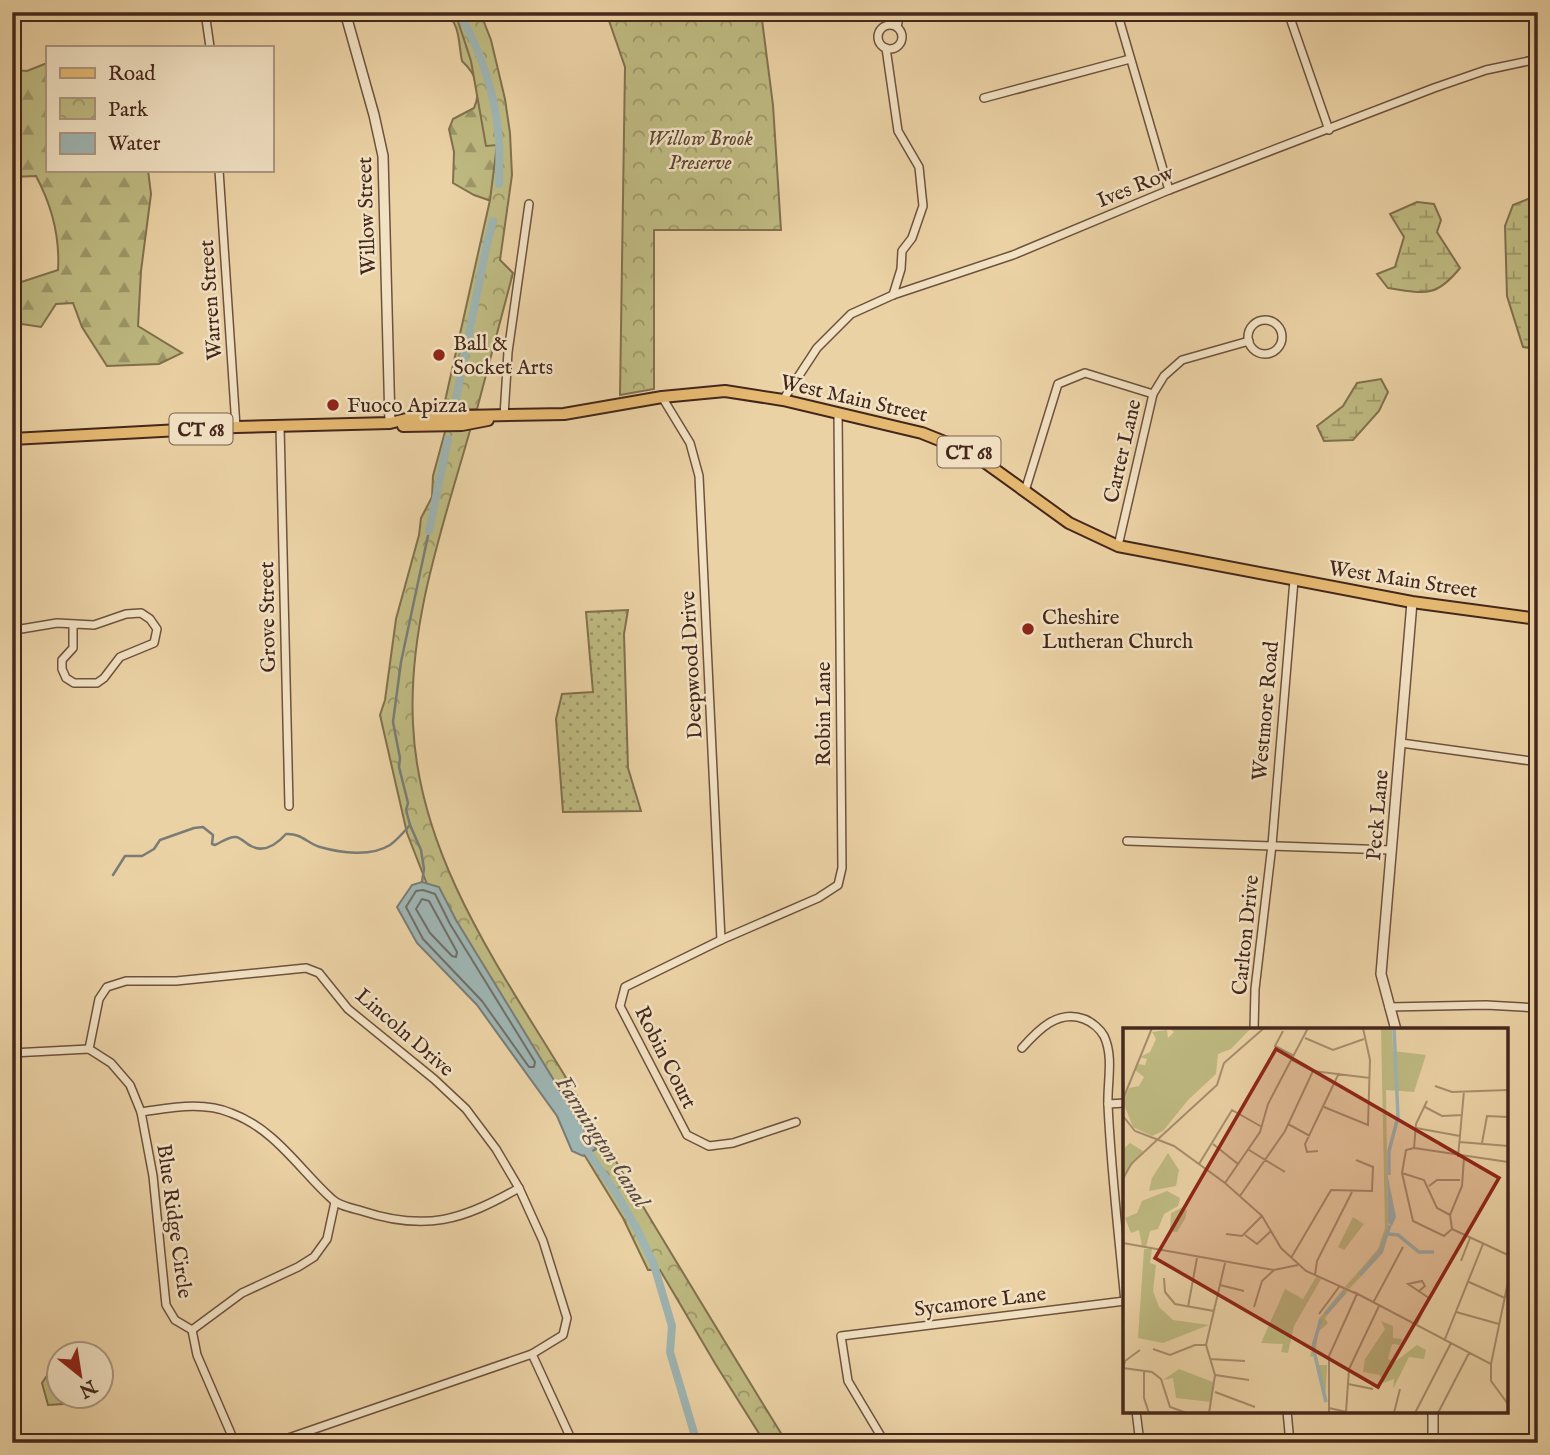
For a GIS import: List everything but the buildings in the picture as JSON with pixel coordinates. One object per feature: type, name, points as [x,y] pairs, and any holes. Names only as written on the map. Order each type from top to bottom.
[{"type":"main road","name":"West Main Street","points":[[12,439],[236,427],[390,423],[396,426],[451,426],[504,416],[564,414],[662,397],[725,391],[783,400],[939,439],[972,453],[1069,523],[1118,546],[1412,602],[1538,619]]},
{"type":"street","points":[[205,12],[210,46]]},
{"type":"street","name":"Willow Street","points":[[345,12],[383,156],[390,423]]},
{"type":"street","points":[[886,48],[894,48],[901,41],[901,33],[897,27],[900,12]]},
{"type":"street","points":[[1117,12],[1169,190]]},
{"type":"street","points":[[1288,12],[1329,130]]},
{"type":"street","points":[[893,295],[901,269],[902,251],[912,238],[923,206],[919,167],[898,131],[886,48],[879,41],[880,31],[886,26],[897,27]]},
{"type":"street","points":[[984,99],[1130,59]]},
{"type":"street","name":"Ives Row","points":[[783,400],[817,348],[851,314],[893,295],[1013,256],[1169,190],[1486,70],[1538,59]]},
{"type":"street","name":"Warren Street","points":[[219,172],[236,427]]},
{"type":"street","points":[[504,416],[508,352],[529,205]]},
{"type":"street","name":"Carter Lane","points":[[1261,320],[1277,324],[1282,334],[1280,345],[1272,352],[1261,353],[1249,341],[1252,326],[1261,320]]},
{"type":"street","name":"Carter Lane","points":[[1118,546],[1153,394],[1164,376],[1182,360],[1249,341]]},
{"type":"street","points":[[1025,491],[1058,384],[1085,373],[1153,394]]},
{"type":"street","name":"Deepwood Drive","points":[[662,397],[690,443],[699,476],[721,940]]},
{"type":"street","name":"Robin Lane","points":[[721,940],[818,898],[838,885],[842,868],[838,413]]},
{"type":"street","name":"Grove Street","points":[[279,426],[289,806]]},
{"type":"street","name":"Westmore Road","points":[[1272,845],[1294,580]]},
{"type":"street","name":"Peck Lane","points":[[1395,1028],[1381,974],[1412,602]]},
{"type":"street","points":[[12,627],[21,629],[57,624],[94,625],[127,614],[141,613],[150,619],[157,629],[154,643],[120,657],[104,678],[89,684],[74,683],[66,678],[62,669],[62,660],[73,649],[73,626]]},
{"type":"street","points":[[1401,743],[1538,762]]},
{"type":"street","points":[[1127,841],[1391,850]]},
{"type":"street","name":"Carlton Drive","points":[[1254,1028],[1255,989],[1272,845]]},
{"type":"street","name":"Robin Court","points":[[721,940],[625,987],[620,1006],[687,1135],[709,1146],[733,1143],[796,1122]]},
{"type":"street","name":"Lincoln Drive","points":[[89,1049],[99,999],[107,987],[126,981],[176,981],[306,968],[319,973],[348,1009],[435,1079],[466,1109],[496,1149],[519,1188],[543,1241],[567,1318],[563,1335],[532,1354],[276,1442]]},
{"type":"street","points":[[1390,1007],[1486,1005],[1538,1008]]},
{"type":"street","points":[[1022,1048],[1036,1032],[1055,1019],[1075,1016],[1091,1021],[1103,1034],[1109,1051],[1108,1104],[1123,1279]]},
{"type":"street","points":[[12,1053],[89,1049]]},
{"type":"street","name":"Blue Ridge Circle","points":[[89,1049],[111,1063],[130,1085],[141,1112],[153,1176],[166,1305],[175,1320],[192,1330],[242,1293],[314,1257],[327,1239],[335,1202]]},
{"type":"street","points":[[1108,1104],[1123,1103]]},
{"type":"street","points":[[141,1112],[188,1105],[229,1111],[254,1123],[277,1142],[335,1202],[382,1217],[417,1221],[450,1219],[480,1210],[519,1188]]},
{"type":"street","name":"Sycamore Lane","points":[[885,1443],[848,1381],[841,1336],[1123,1302]]},
{"type":"street","points":[[192,1330],[197,1355],[235,1443]]},
{"type":"street","points":[[532,1354],[573,1443]]},
{"type":"street","points":[[1136,1413],[1140,1443]]},
{"type":"street","points":[[1287,1413],[1290,1443]]},
{"type":"street","points":[[1433,1413],[1433,1443]]},
{"type":"green space","points":[[444,12],[462,12],[495,89],[500,204],[474,195],[453,183],[454,152],[449,129],[453,119],[474,108],[477,89],[471,71],[462,61],[456,28]]},
{"type":"green space","points":[[455,12],[480,12],[491,40],[505,99],[512,175],[500,260],[513,273],[477,409],[443,410],[490,200],[497,145],[486,146],[471,61]]},
{"type":"green space","name":"Willow Brook Preserve","points":[[606,12],[761,12],[773,105],[781,230],[654,230],[654,389],[620,395],[625,67]]},
{"type":"green space","points":[[46,63],[46,172],[148,172],[151,194],[141,271],[138,326],[182,353],[159,364],[107,366],[82,327],[73,303],[56,304],[41,327],[22,324],[12,308],[12,285],[58,270],[56,233],[50,209],[36,176],[12,177],[12,70],[27,71]]},
{"type":"green space","points":[[1538,195],[1538,349],[1523,347],[1507,296],[1505,226],[1513,205]]},
{"type":"green space","points":[[1417,202],[1434,204],[1441,220],[1437,232],[1460,268],[1443,285],[1428,292],[1388,288],[1377,274],[1395,267],[1404,237],[1390,214]]},
{"type":"green space","points":[[1381,379],[1388,392],[1379,411],[1353,440],[1324,441],[1317,426],[1343,406],[1357,383]]},
{"type":"green space","points":[[471,427],[439,536],[416,648],[413,724],[419,775],[431,824],[470,917],[495,961],[787,1443],[765,1443],[660,1270],[648,1270],[623,1218],[498,1014],[432,897],[407,833],[380,715],[385,700],[396,619],[419,535],[421,518],[432,497],[433,476],[446,428]]},
{"type":"green space","points":[[628,610],[624,634],[628,768],[641,811],[563,812],[556,719],[562,694],[593,692],[586,612]]},
{"type":"green space","points":[[46,1377],[46,1398],[42,1383]]},
{"type":"water","points":[[422,882],[439,887],[456,920],[596,1149],[583,1156],[572,1151],[557,1116],[477,1005],[417,943],[397,907],[412,885]]},
{"type":"waterway","name":"Farmington Canal","points":[[458,12],[474,42],[491,90],[499,140],[499,184]]},
{"type":"waterway","name":"Farmington Canal","points":[[456,399],[493,221]]},
{"type":"waterway","name":"Farmington Canal","points":[[429,531],[448,439]]},
{"type":"waterway","points":[[422,882],[424,869],[421,850],[406,810],[408,803],[399,767],[400,758],[393,722],[401,662],[429,531]]},
{"type":"waterway","points":[[113,875],[125,856],[142,856],[154,849],[160,840],[194,828],[203,827],[213,835],[212,844],[215,845],[236,837],[256,848],[265,848],[286,834],[291,834],[320,847],[356,853],[374,851],[390,845],[410,825]]},
{"type":"waterway","name":"Farmington Canal","points":[[584,1146],[616,1193],[654,1265],[672,1326],[670,1352],[697,1443]]},
{"type":"place","name":"Ball & Socket Arts","points":[[439,355]]},
{"type":"place","name":"Fuoco Apizza","points":[[333,405]]},
{"type":"place","name":"Cheshire Lutheran Church","points":[[1028,629]]}]
